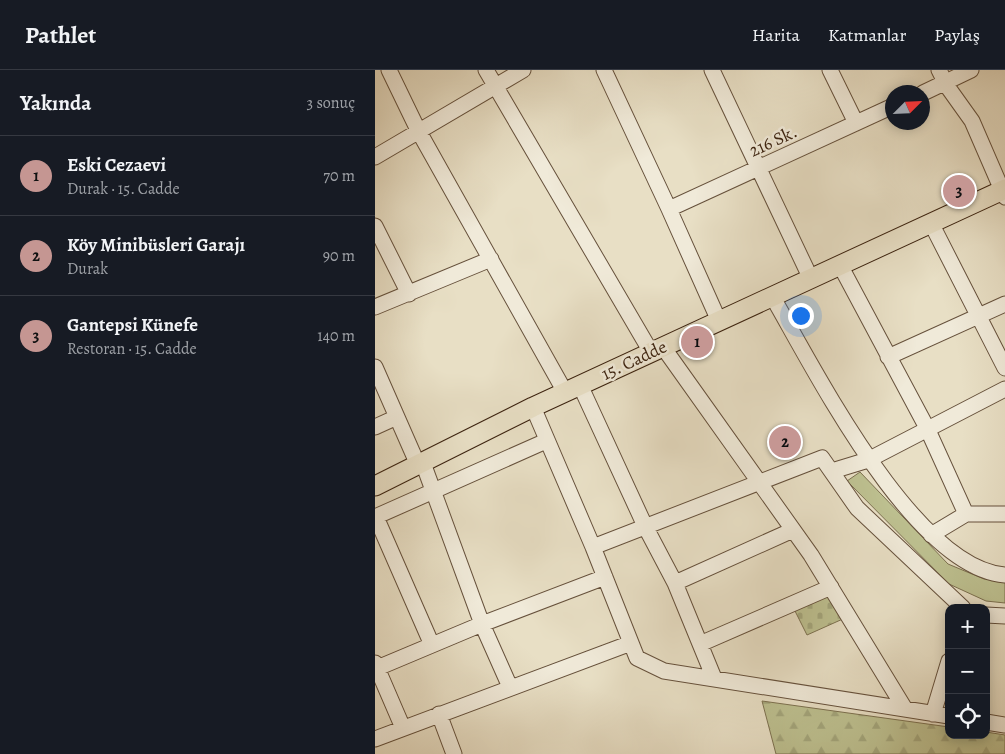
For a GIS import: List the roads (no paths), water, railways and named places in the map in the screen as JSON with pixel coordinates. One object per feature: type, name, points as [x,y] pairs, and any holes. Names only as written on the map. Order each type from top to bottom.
[{"type":"main road","name":"15. Cadde","points":[[375,486],[533,407],[657,349],[931,223],[1004,192]]},
{"type":"street","points":[[389,70],[419,130],[491,259],[572,389],[675,583],[714,678]]},
{"type":"street","points":[[486,70],[657,349],[759,482],[793,530],[831,587],[905,709]]},
{"type":"street","points":[[375,157],[523,70]]},
{"type":"street","points":[[604,70],[719,321]]},
{"type":"street","points":[[711,70],[811,279]]},
{"type":"street","points":[[830,70],[856,123]]},
{"type":"street","points":[[930,87],[949,75],[971,70]]},
{"type":"street","points":[[949,75],[972,120],[1004,192]]},
{"type":"street","name":"216 Sk.","points":[[669,209],[885,110]]},
{"type":"street","points":[[931,223],[1005,368]]},
{"type":"street","points":[[375,226],[409,294]]},
{"type":"street","points":[[375,307],[491,259]]},
{"type":"street","points":[[840,265],[927,428],[966,514]]},
{"type":"street","points":[[772,296],[868,460],[931,535],[966,563],[994,574],[1005,575]]},
{"type":"street","points":[[888,357],[978,318],[1005,304]]},
{"type":"street","points":[[375,367],[397,417],[435,490],[481,624],[510,687]]},
{"type":"street","points":[[832,471],[868,460],[1005,389]]},
{"type":"street","points":[[533,407],[593,547],[637,658],[664,671],[945,716]]},
{"type":"street","points":[[375,427],[397,417]]},
{"type":"street","points":[[432,645],[375,517],[546,441]]},
{"type":"street","points":[[593,547],[822,458],[857,508],[959,604]]},
{"type":"street","points":[[931,535],[966,514],[1005,514]]},
{"type":"street","points":[[675,583],[793,530]]},
{"type":"street","points":[[403,728],[376,667],[481,624],[605,577]]},
{"type":"street","points":[[700,644],[831,587]]},
{"type":"street","points":[[990,615],[1005,616]]},
{"type":"street","points":[[375,739],[631,643]]},
{"type":"street","points":[[933,714],[945,674]]},
{"type":"street","points":[[439,714],[454,754]]},
{"type":"street","points":[[990,723],[1005,726]]},
{"type":"place","name":"Gantepsi Künefe","points":[[959,191]]},
{"type":"place","name":"Eski Cezaevi","points":[[697,342]]},
{"type":"place","name":"Köy Minibüsleri Garajı","points":[[785,442]]}]
